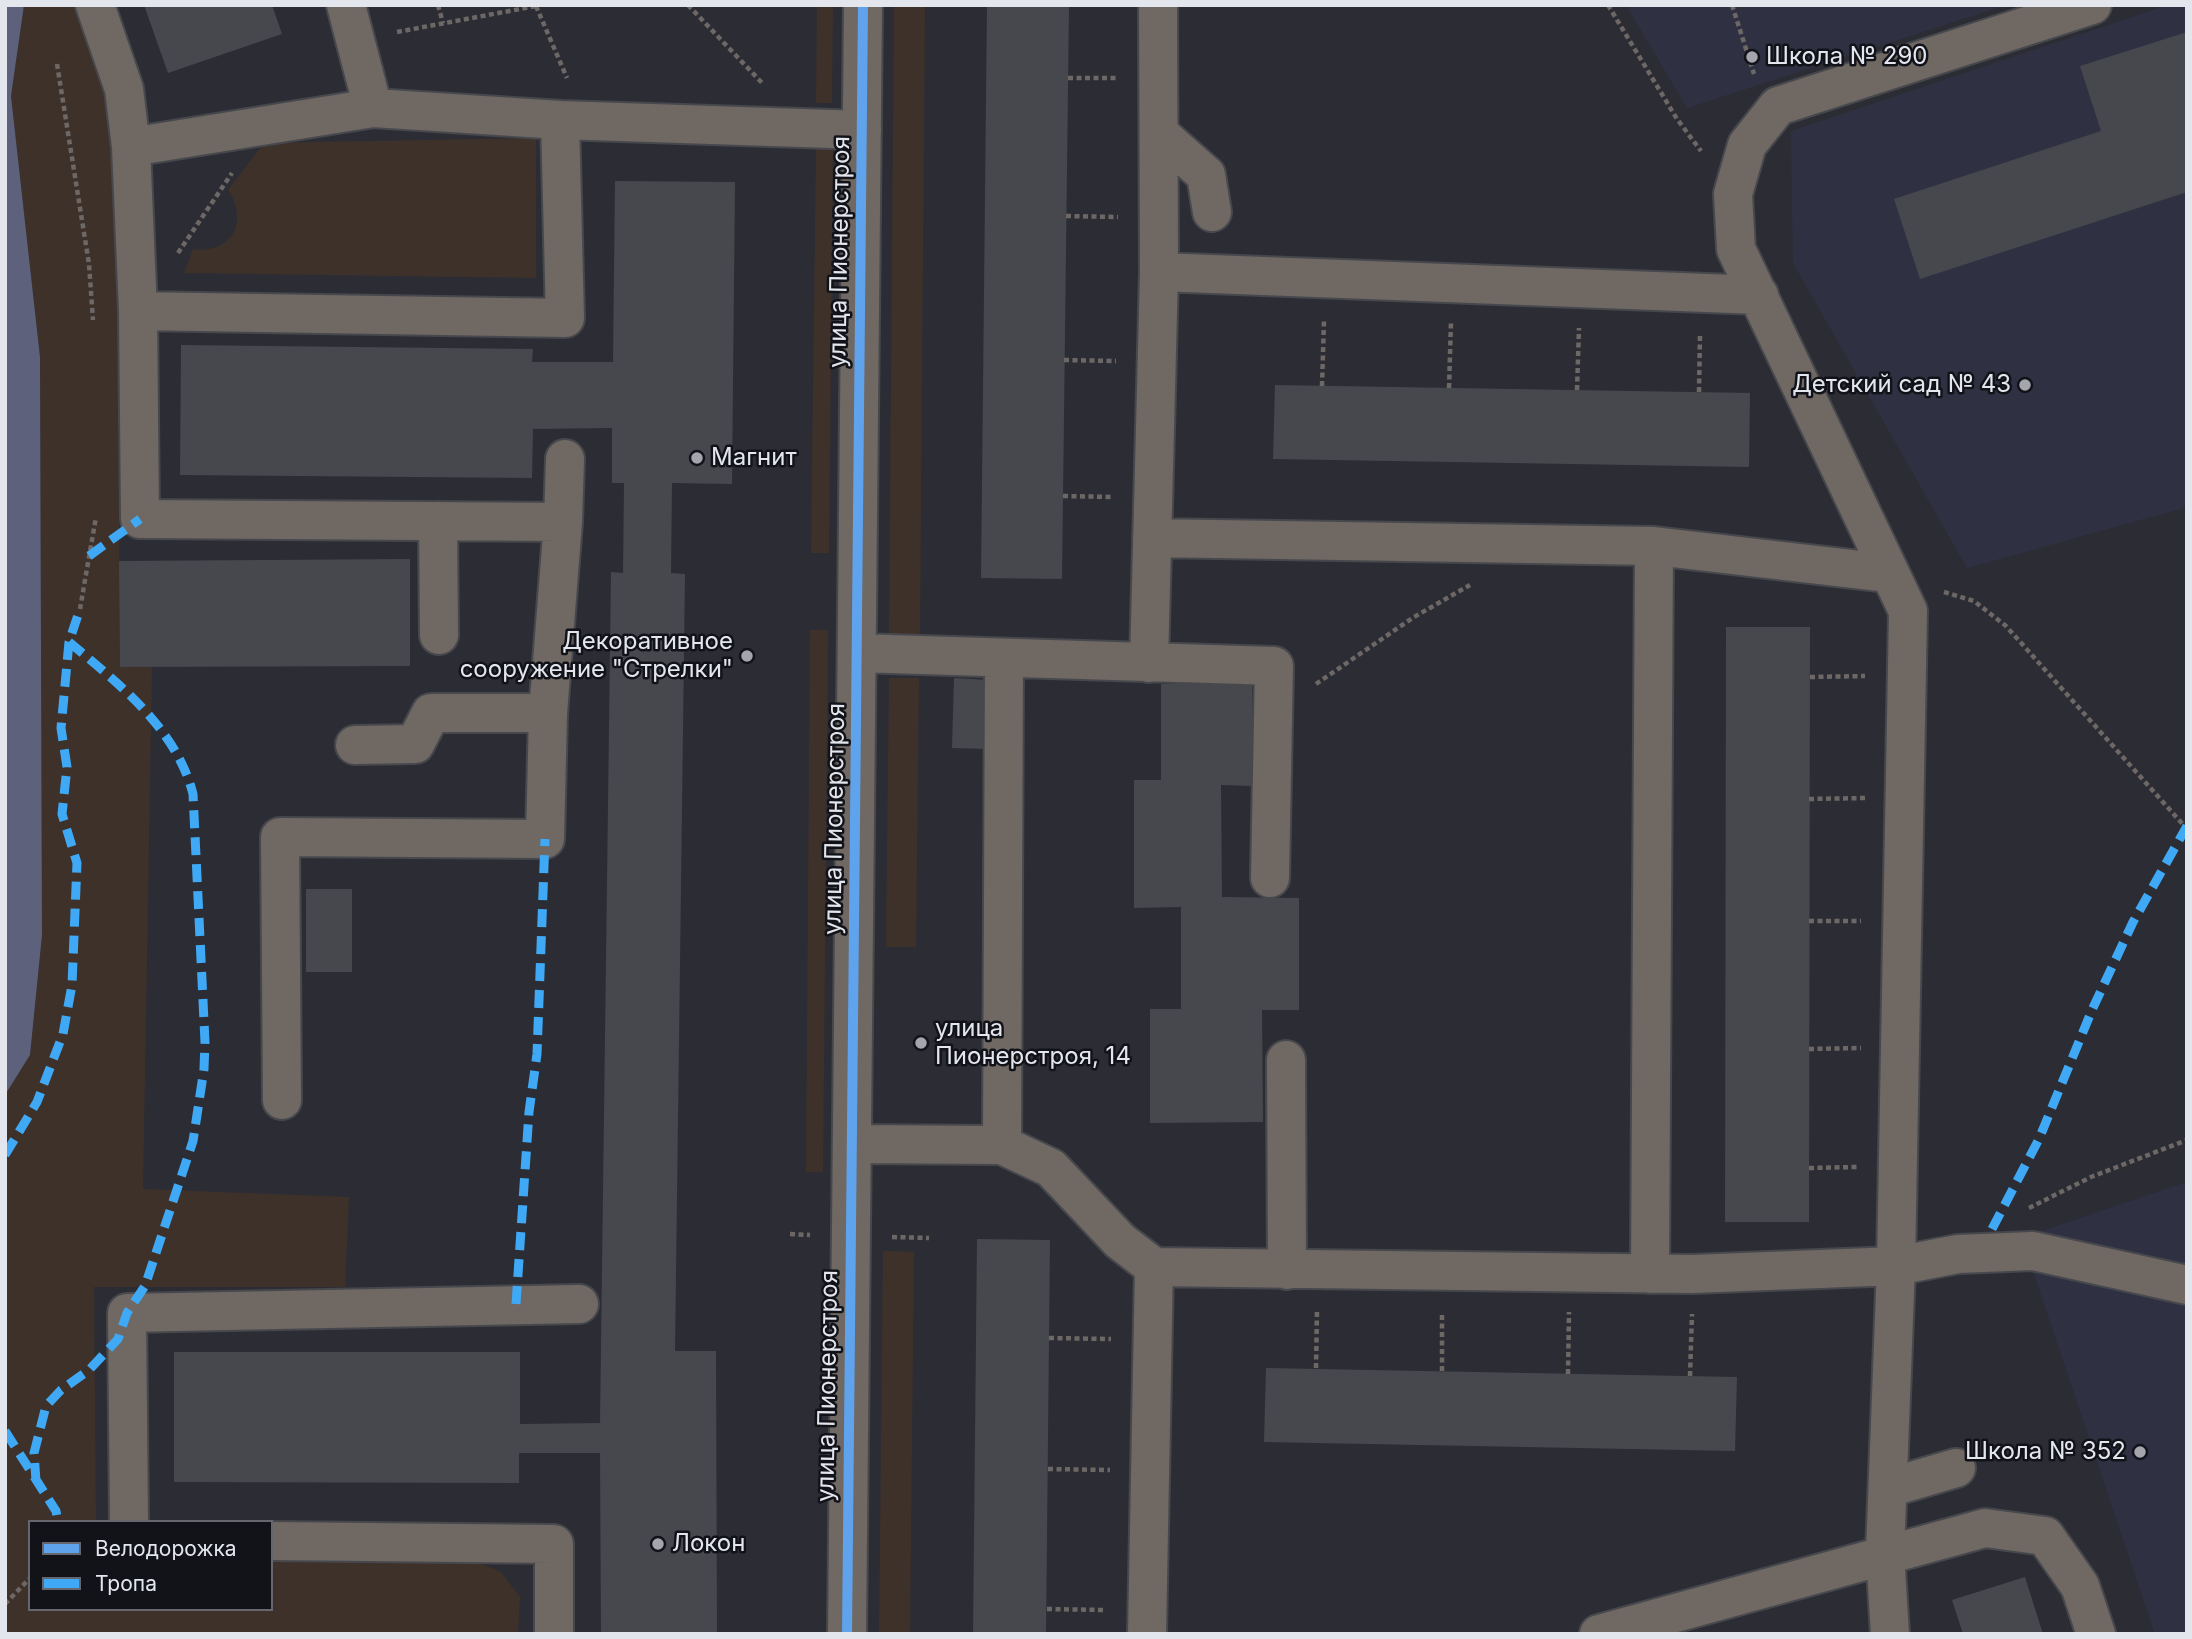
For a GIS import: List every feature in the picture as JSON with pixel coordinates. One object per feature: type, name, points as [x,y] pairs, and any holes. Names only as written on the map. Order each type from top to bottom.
[{"type":"street","points":[[95,5],[124,89],[131,147],[138,311],[140,519],[563,522]]},
{"type":"street","name":"улица Пионерстроя","points":[[846,1634],[863,5]]},
{"type":"street","points":[[1149,663],[1159,272],[1158,5]]},
{"type":"street","points":[[1890,1634],[1885,1553],[1896,1266],[1908,611],[1887,573],[1736,249],[1734,194],[1747,145],[1778,106],[2091,5]]},
{"type":"street","points":[[350,22],[373,108]]},
{"type":"street","points":[[131,147],[373,108],[573,120],[862,130]]},
{"type":"street","points":[[138,311],[565,318],[573,120]]},
{"type":"street","points":[[1158,129],[1163,137],[1206,175],[1212,212]]},
{"type":"street","points":[[1159,272],[1759,295]]},
{"type":"street","points":[[282,1100],[280,836],[545,839],[548,713],[563,522],[565,459]]},
{"type":"street","points":[[438,521],[439,635]]},
{"type":"street","points":[[1152,538],[1654,546],[1887,573]]},
{"type":"street","points":[[1650,1274],[1654,546]]},
{"type":"street","points":[[858,653],[1274,666],[1270,878]]},
{"type":"street","points":[[1002,1145],[1004,658]]},
{"type":"street","points":[[355,745],[415,744],[431,713],[548,713]]},
{"type":"street","points":[[1286,1059],[1302,1270]]},
{"type":"street","points":[[852,1144],[1002,1145],[1051,1168],[1120,1241],[1154,1267],[1692,1274],[1896,1266],[1958,1254],[2033,1251],[2187,1285]]},
{"type":"street","points":[[1146,1622],[1154,1267]]},
{"type":"street","points":[[129,1520],[127,1313],[579,1304]]},
{"type":"street","points":[[1888,1488],[1956,1468]]},
{"type":"street","points":[[1599,1634],[1885,1553],[1985,1528],[2045,1536],[2080,1586],[2096,1634]]},
{"type":"street","points":[[273,1541],[554,1544],[554,1634]]},
{"type":"path","points":[[438,5],[443,23]]},
{"type":"path","points":[[688,5],[805,128]]},
{"type":"path","points":[[1608,5],[1676,119],[1734,194]]},
{"type":"path","points":[[1732,5],[1758,86]]},
{"type":"path","points":[[350,22],[443,23],[536,6],[573,120]]},
{"type":"path","points":[[57,64],[89,264],[94,324]]},
{"type":"path","points":[[1068,78],[1158,77]]},
{"type":"path","points":[[175,257],[265,125]]},
{"type":"path","points":[[1066,216],[1159,217]]},
{"type":"path","points":[[1322,386],[1325,279]]},
{"type":"path","points":[[1449,388],[1453,284]]},
{"type":"path","points":[[1577,390],[1580,288]]},
{"type":"path","points":[[1699,392],[1701,293]]},
{"type":"path","points":[[1065,360],[1157,361]]},
{"type":"path","points":[[1063,496],[1153,498]]},
{"type":"path","points":[[80,609],[96,503]]},
{"type":"path","points":[[1887,573],[1974,601],[2006,626],[2187,829]]},
{"type":"path","points":[[1275,713],[1414,617],[1472,584]]},
{"type":"path","points":[[1810,677],[1906,676]]},
{"type":"path","points":[[1810,799],[1904,798]]},
{"type":"path","points":[[1809,921],[1902,920]]},
{"type":"path","points":[[1809,1049],[1900,1047]]},
{"type":"path","points":[[2023,1212],[2091,1177],[2187,1140]]},
{"type":"path","points":[[1302,1270],[1316,1368]]},
{"type":"path","points":[[1442,1371],[1443,1271]]},
{"type":"path","points":[[1568,1374],[1569,1273]]},
{"type":"path","points":[[1690,1376],[1692,1274]]},
{"type":"path","points":[[1049,1338],[1153,1340]]},
{"type":"path","points":[[1048,1469],[1149,1470]]},
{"type":"path","points":[[5,1604],[28,1580]]},
{"type":"path","points":[[1046,1609],[1146,1622]]},
{"type":"shaded area","points":[[5,5],[24,5],[11,96],[40,357],[42,935],[30,1055],[5,1095]]},
{"type":"shaded area","points":[[24,5],[82,5],[109,93],[117,214],[120,667],[152,667],[143,1189],[349,1197],[345,1287],[94,1287],[96,1520],[28,1520],[28,1611],[273,1611],[273,1562],[468,1558],[501,1572],[520,1597],[518,1634],[5,1634],[5,1095],[30,1055],[42,935],[40,357],[11,96]]},
{"type":"shaded area","points":[[817,5],[833,5],[832,103],[816,103]]},
{"type":"shaded area","points":[[894,5],[925,5],[920,635],[889,634]]},
{"type":"shaded area","name":"Школа № 290","points":[[1626,5],[2006,5],[1687,108]]},
{"type":"shaded area","name":"Детский сад № 43","points":[[2168,5],[2187,5],[2187,507],[1967,568],[1793,263],[1791,131]]},
{"type":"shaded area","points":[[536,138],[536,278],[184,273],[193,249],[218,247],[233,233],[237,224],[237,213],[228,190],[264,143]]},
{"type":"shaded area","points":[[816,149],[833,149],[829,553],[811,553]]},
{"type":"shaded area","points":[[810,630],[828,630],[823,1172],[806,1172]]},
{"type":"shaded area","points":[[889,678],[919,678],[916,947],[886,947]]},
{"type":"shaded area","name":"Школа № 352","points":[[2187,1182],[2187,1634],[2155,1634],[2033,1271],[2033,1234]]},
{"type":"shaded area","points":[[883,1251],[914,1252],[910,1634],[879,1634]]},
{"type":"building","points":[[144,5],[272,5],[282,34],[168,73]]},
{"type":"building","points":[[987,5],[1069,5],[1062,579],[981,578]]},
{"type":"building","points":[[2187,32],[2187,192],[1920,279],[1894,199],[2101,131],[2080,66]]},
{"type":"building","points":[[615,181],[735,182],[732,484],[672,483],[671,573],[685,574],[675,1351],[716,1351],[717,1634],[601,1634],[600,1453],[519,1453],[519,1483],[174,1482],[174,1352],[520,1352],[520,1424],[600,1423],[611,572],[623,573],[624,483],[612,483],[612,428],[533,429],[532,478],[180,475],[181,345],[533,349],[532,362],[613,362]]},
{"type":"building","points":[[1275,385],[1750,393],[1749,467],[1273,459]]},
{"type":"building","points":[[410,559],[410,666],[120,667],[119,561]]},
{"type":"building","points":[[1726,627],[1810,627],[1809,1222],[1725,1222]]},
{"type":"building","points":[[954,678],[989,680],[987,749],[952,748]]},
{"type":"building","points":[[1161,684],[1252,684],[1252,786],[1221,785],[1222,897],[1299,898],[1299,1010],[1262,1010],[1263,1122],[1150,1123],[1150,1009],[1181,1009],[1181,907],[1134,908],[1134,780],[1161,780]]},
{"type":"building","points":[[306,889],[352,889],[352,972],[306,972]]},
{"type":"building","points":[[977,1239],[1050,1240],[1046,1634],[973,1634]]},
{"type":"building","points":[[1266,1368],[1737,1377],[1735,1451],[1264,1442]]},
{"type":"building","points":[[2025,1577],[2043,1634],[1963,1634],[1952,1600]]},
{"type":"marked path","points":[[89,556],[140,519]]},
{"type":"marked path","points":[[5,1155],[37,1102],[63,1034],[72,985],[77,863],[62,814],[67,767],[61,728],[69,642],[80,609]]},
{"type":"marked path","points":[[36,1481],[34,1453],[46,1406],[61,1390],[89,1370],[118,1339],[127,1313],[145,1286],[193,1141],[204,1069],[193,794],[185,770],[159,728],[126,691],[69,642]]},
{"type":"marked path","points":[[1992,1229],[2039,1139],[2092,1010],[2133,922],[2187,826]]},
{"type":"marked path","points":[[516,1304],[529,1112],[537,1054],[545,839]]},
{"type":"marked path","points":[[5,1431],[56,1511],[58,1520]]},
{"type":"cycle path","points":[[847,1634],[863,5]]},
{"type":"place","name":"Школа № 290","points":[[1752,57]]},
{"type":"place","name":"Детский сад № 43","points":[[2025,385]]},
{"type":"place","name":"Магнит","points":[[697,458]]},
{"type":"place","name":"Декоративное сооружение \"Стрелки\"","points":[[747,656]]},
{"type":"place","name":"улица Пионерстроя, 14","points":[[921,1043]]},
{"type":"place","name":"Школа № 352","points":[[2140,1452]]},
{"type":"place","name":"Локон","points":[[658,1544]]}]
